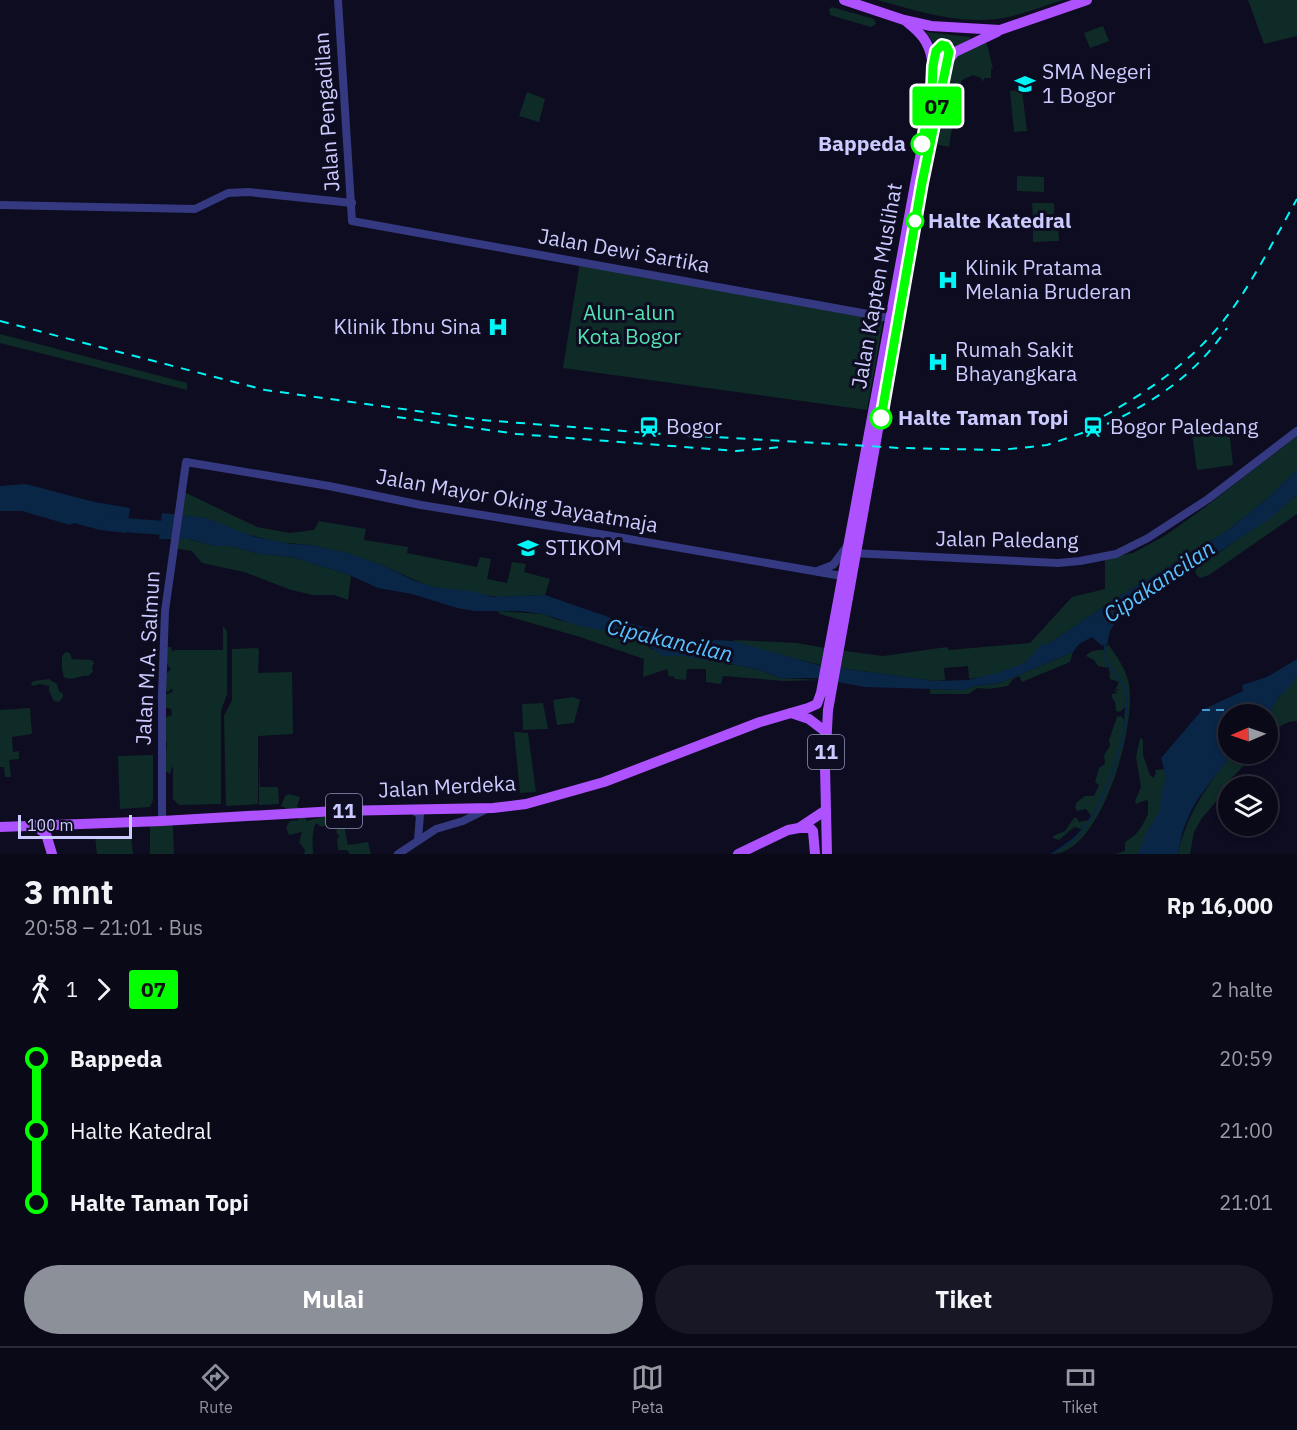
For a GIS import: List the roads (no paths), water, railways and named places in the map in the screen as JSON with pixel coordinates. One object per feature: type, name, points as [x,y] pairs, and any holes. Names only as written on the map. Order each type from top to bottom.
[{"type":"main road","points":[[844,0],[903,20],[932,26],[1000,30]]},
{"type":"main road","points":[[947,62],[955,52],[1000,30],[1087,0]]},
{"type":"main road","points":[[903,20],[926,40],[930,47],[933,66]]},
{"type":"main road","points":[[933,66],[936,51],[942,45],[948,48],[947,62]]},
{"type":"main road","name":"Jalan Kapten Muslihat","points":[[834,650],[842,576],[858,520],[947,62]]},
{"type":"main road","name":"Jalan Kapten Muslihat","points":[[858,520],[890,318],[929,109],[933,66]]},
{"type":"main road","name":"Jalan Kapten Muslihat","points":[[826,693],[850,550]]},
{"type":"main road","name":"Jalan Merdeka","points":[[0,827],[336,811],[489,808],[526,804],[593,785],[760,722],[808,708],[817,704],[826,693]]},
{"type":"main road","name":"11","points":[[826,693],[827,854]]},
{"type":"main road","points":[[791,713],[809,719],[826,732]]},
{"type":"main road","points":[[799,828],[826,810]]},
{"type":"main road","points":[[52,854],[55,838],[71,824]]},
{"type":"main road","points":[[33,825],[46,834],[50,841],[52,854]]},
{"type":"main road","points":[[738,854],[788,830],[799,828],[810,828],[813,831],[814,854]]},
{"type":"street","name":"Jalan Pengadilan","points":[[338,0],[352,221]]},
{"type":"street","points":[[0,205],[195,209],[228,193],[255,192],[352,203]]},
{"type":"street","name":"Jalan Dewi Sartika","points":[[352,221],[890,318]]},
{"type":"street","name":"Jalan Paledang","points":[[850,550],[1058,562],[1080,561],[1116,554],[1162,531],[1297,431]]},
{"type":"street","name":"Jalan M.A. Salmun","points":[[162,821],[165,611],[186,462]]},
{"type":"street","name":"Jalan Mayor Oking Jayaatmaja","points":[[186,462],[329,486],[421,505],[842,576]]},
{"type":"street","points":[[817,571],[833,565],[850,550]]},
{"type":"street","points":[[398,854],[436,829],[463,821],[489,808]]},
{"type":"street","points":[[412,809],[420,815],[418,840]]},
{"type":"water","points":[[1297,470],[1297,495],[1268,520],[1125,613],[1110,631],[1108,643],[1102,646],[1092,637],[1079,644],[1073,652],[1000,683],[974,686],[964,690],[865,687],[816,678],[781,678],[756,669],[731,664],[683,656],[663,656],[627,635],[576,625],[543,614],[457,608],[412,594],[378,588],[347,574],[292,557],[260,554],[190,539],[159,539],[162,513],[206,518],[255,537],[347,553],[433,587],[471,591],[493,597],[545,595],[675,637],[697,641],[733,641],[818,665],[934,681],[968,680],[1025,663],[1042,644],[1048,644],[1123,594],[1227,531],[1268,498]]},
{"type":"water","points":[[26,484],[94,502],[130,508],[126,533],[100,530],[74,523],[70,525],[22,511],[0,511],[0,486]]},
{"type":"water","points":[[1297,659],[1297,677],[1275,704],[1218,704],[1218,764],[1224,764],[1191,811],[1183,830],[1178,854],[1138,854],[1146,833],[1160,811],[1161,795],[1166,778],[1161,758],[1202,710],[1243,691],[1242,685],[1267,677]]},
{"type":"waterway","name":"Cipakancilan","points":[[110,524],[178,529]]},
{"type":"waterway","points":[[1052,854],[1075,838],[1088,822],[1106,788],[1120,748],[1124,728],[1126,693],[1123,684],[1105,658],[1105,644]]},
{"type":"railway","points":[[1104,416],[1136,397],[1181,365],[1208,339],[1242,295],[1297,199]]},
{"type":"railway","points":[[0,321],[265,390],[482,420],[649,433],[900,448],[999,450],[1047,445],[1085,432]]},
{"type":"railway","points":[[1107,424],[1142,406],[1174,384],[1202,359],[1227,328]]},
{"type":"railway","points":[[397,417],[517,434],[736,451],[782,447]]},
{"type":"place","name":"SMA Negeri 1 Bogor","points":[[1025,84]]},
{"type":"place","name":"Bappeda","points":[[922,144]]},
{"type":"place","name":"Halte Katedral","points":[[915,221]]},
{"type":"place","name":"Klinik Pratama Melania Bruderan","points":[[948,280]]},
{"type":"place","name":"Klinik Ibnu Sina","points":[[498,327]]},
{"type":"place","name":"Rumah Sakit Bhayangkara","points":[[938,362]]},
{"type":"place","name":"Halte Taman Topi","points":[[881,418]]},
{"type":"place","name":"Bogor","points":[[649,427]]},
{"type":"place","name":"Bogor Paledang","points":[[1093,427]]},
{"type":"place","name":"STIKOM","points":[[528,548]]},
{"type":"park label","name":"Alun-alun Kota Bogor","points":[[629,325]]}]
